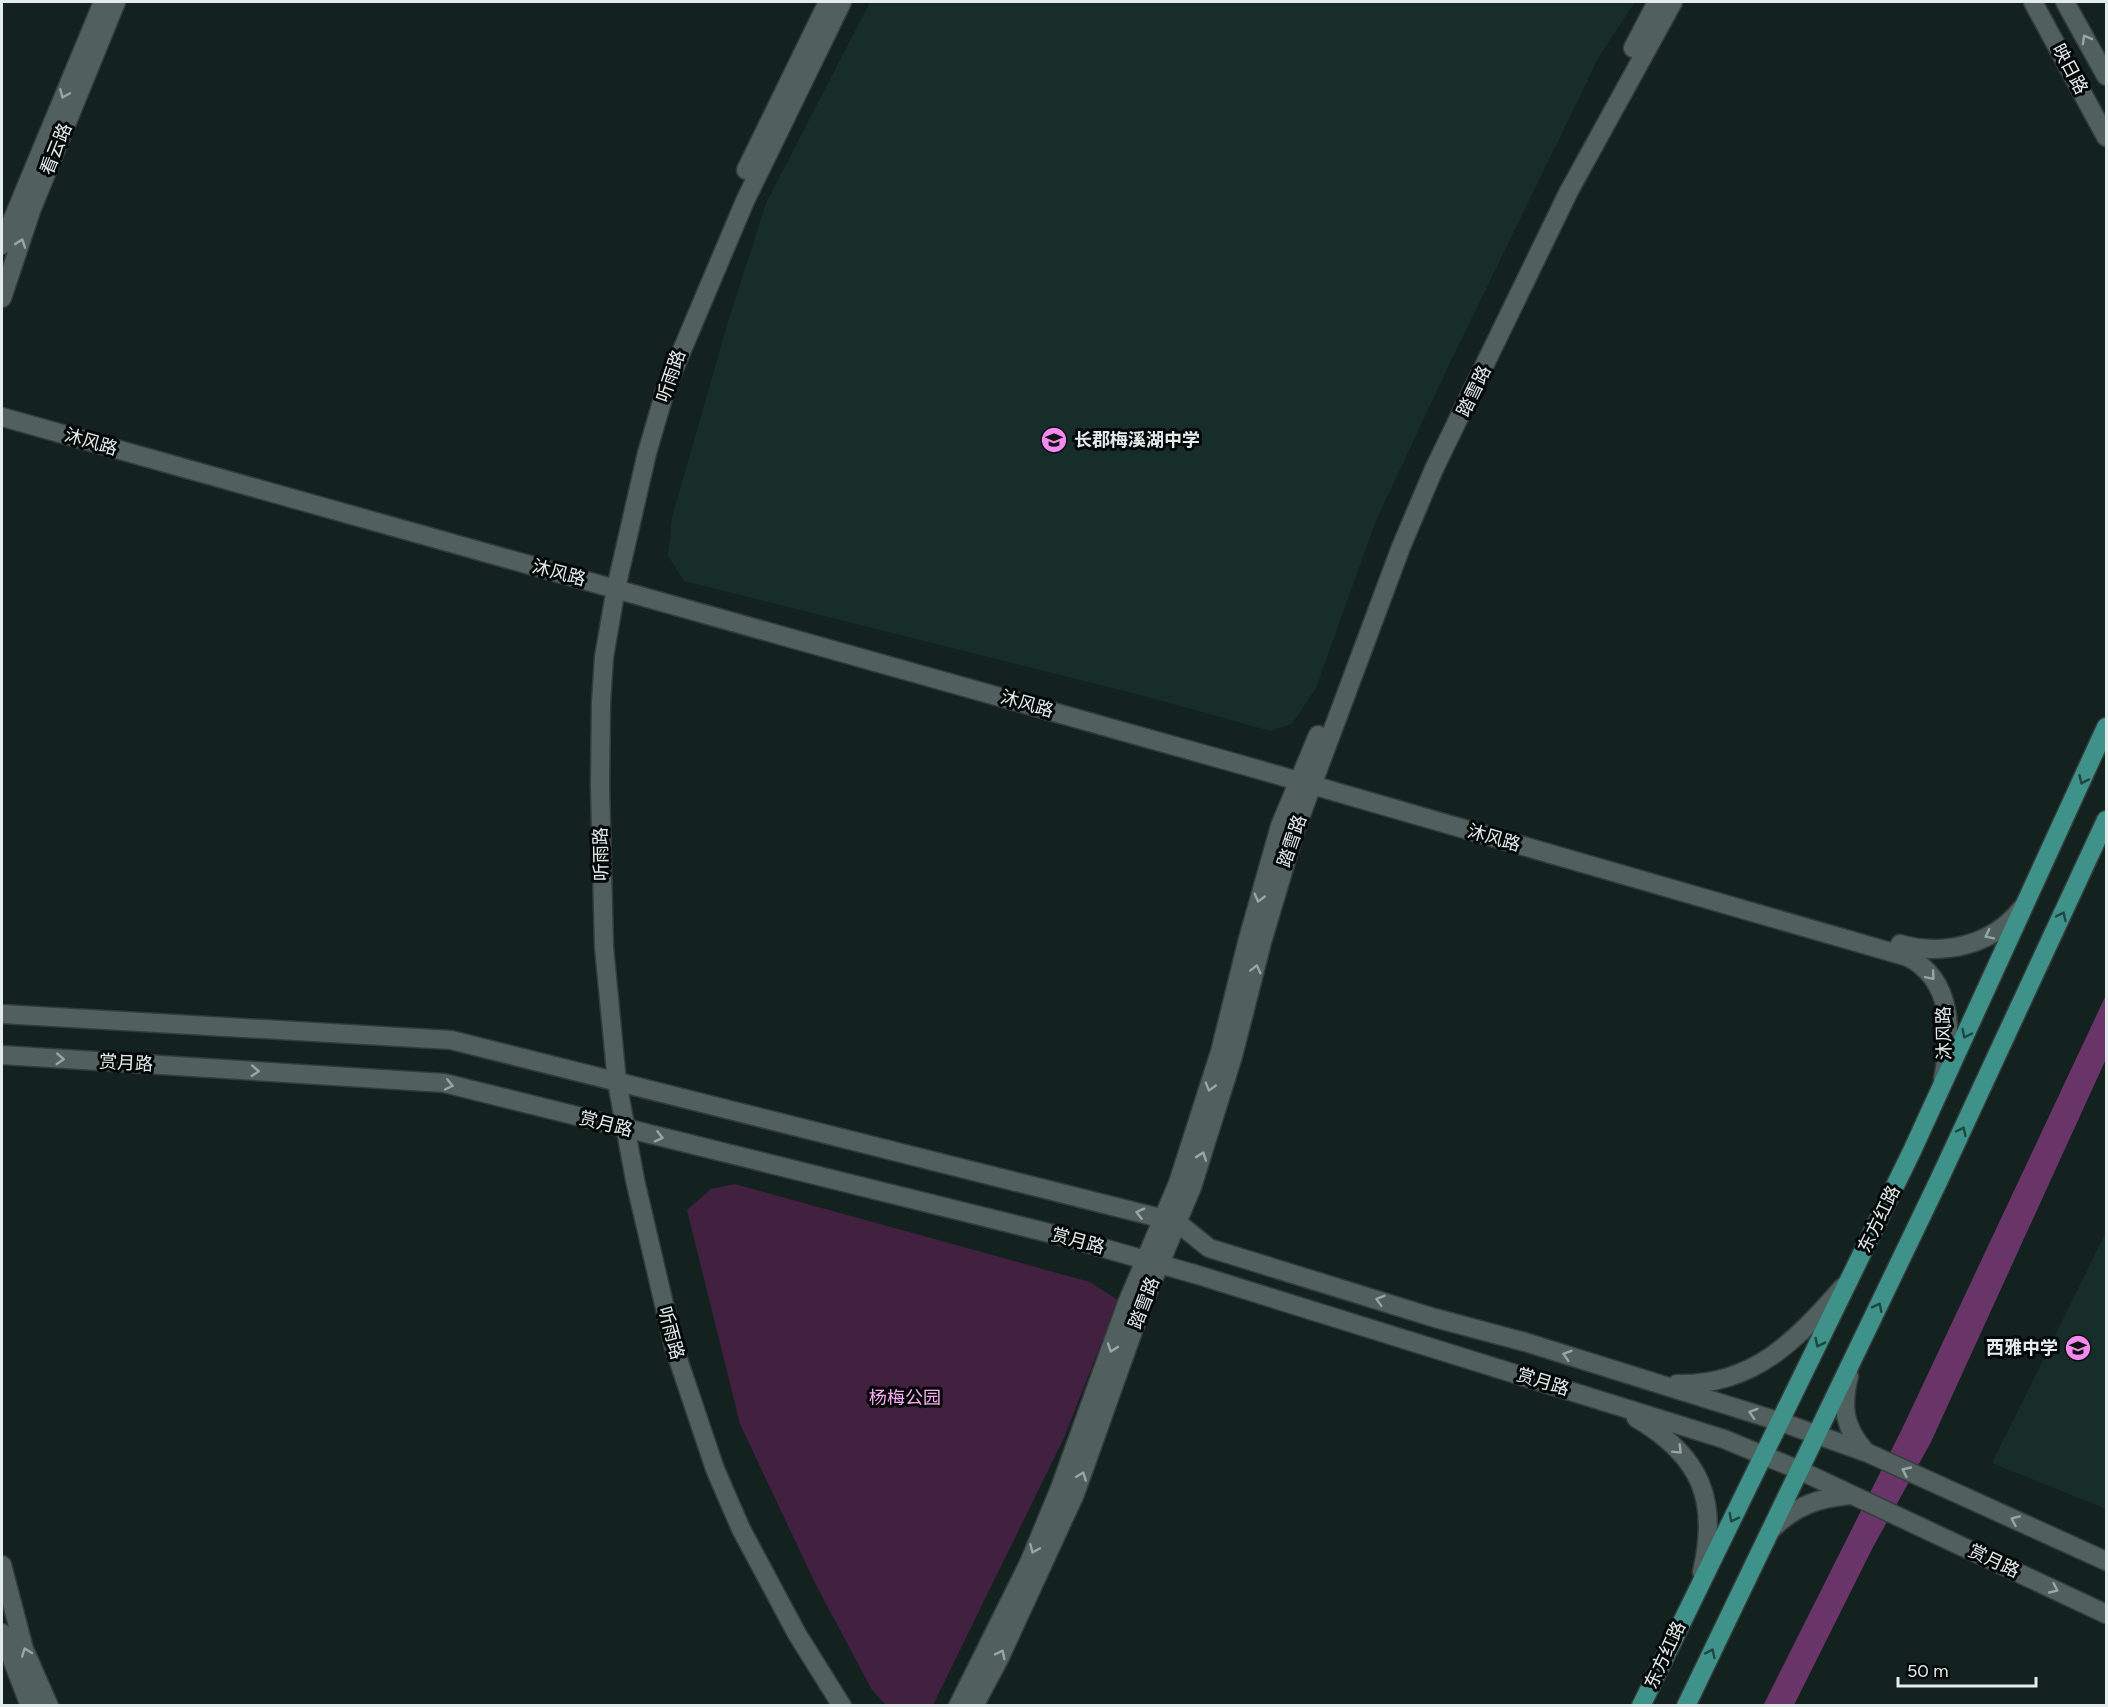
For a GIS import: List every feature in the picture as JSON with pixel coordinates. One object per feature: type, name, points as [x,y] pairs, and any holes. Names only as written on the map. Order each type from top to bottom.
[{"type":"main road","name":"东方红路","points":[[1641,1706],[1941,1089],[2106,727]]},
{"type":"main road","name":"东方红路","points":[[1686,1706],[1852,1362],[2106,820]]},
{"type":"street","name":"看云路","points":[[2,245],[103,2]]},
{"type":"street","name":"看云路","points":[[2,298],[32,208],[116,2]]},
{"type":"street","name":"听雨路","points":[[828,2],[738,187],[674,335],[656,384],[637,450],[612,581],[602,680],[600,787],[604,947],[611,1081],[664,1352],[686,1420],[720,1504],[761,1591],[830,1706]]},
{"type":"street","name":"听雨路","points":[[612,581],[666,388],[684,340],[745,201],[842,2]]},
{"type":"street","name":"踏雪路","points":[[958,1706],[1029,1563],[1060,1488],[1127,1303],[1153,1262],[1217,1112],[1307,778],[1390,543],[1424,466],[1657,2]]},
{"type":"street","name":"踏雪路","points":[[1307,778],[1434,469],[1569,191],[1673,2]]},
{"type":"street","name":"映日路","points":[[2033,2],[2106,137]]},
{"type":"street","name":"映日路","points":[[2065,2],[2106,76]]},
{"type":"street","name":"沐风路","points":[[2,405],[612,581],[1923,950],[1951,948],[1983,938],[2010,923],[2030,896]]},
{"type":"street","name":"沐风路","points":[[2,417],[612,581]]},
{"type":"street","name":"沐风路","points":[[1307,778],[1908,957],[1919,963],[1936,981],[1947,1009],[1946,1061],[1941,1089]]},
{"type":"street","name":"赏月路","points":[[2,1014],[451,1040],[1171,1221],[1209,1248],[1658,1383],[1868,1453],[2106,1561]]},
{"type":"street","name":"赏月路","points":[[2,1056],[444,1083],[1060,1236],[1153,1262],[1724,1438],[1799,1470],[2106,1614]]},
{"type":"street","name":"听雨路","points":[[619,1127],[674,1347],[715,1469],[771,1587],[842,1706]]},
{"type":"street","name":"踏雪路","points":[[974,1706],[1000,1657],[1075,1494],[1142,1306],[1153,1262]]},
{"type":"street","points":[[1658,1383],[1692,1384],[1717,1381],[1766,1362],[1791,1343],[1850,1279]]},
{"type":"street","points":[[1852,1362],[1844,1400],[1844,1416],[1849,1431],[1868,1453]]},
{"type":"street","points":[[1614,1404],[1666,1438],[1695,1468],[1703,1487],[1709,1528],[1700,1582]]},
{"type":"street","points":[[1767,1536],[1794,1509],[1829,1497],[1850,1494]]},
{"type":"street","points":[[2,1565],[24,1649],[49,1706]]},
{"type":"street","points":[[2,1633],[30,1706]]},
{"type":"shaded area","name":"长郡梅溪湖中学","points":[[870,2],[1635,2],[1600,55],[1450,363],[1375,523],[1316,688],[1292,724],[1270,731],[1140,695],[684,581],[668,556],[672,517],[728,322],[766,203]]},
{"type":"shaded area","points":[[2106,995],[2106,1059],[1931,1442],[1872,1549],[1794,1705],[1763,1706],[1902,1429]]},
{"type":"shaded area","name":"西雅中学","points":[[2106,1232],[2106,1509],[1992,1463]]},
{"type":"green space","name":"杨梅公园","points":[[735,1184],[1090,1282],[1118,1300],[1064,1438],[933,1705],[886,1705],[872,1690],[815,1583],[740,1424],[687,1210],[711,1189]]},
{"type":"place","name":"长郡梅溪湖中学","points":[[1054,440]]},
{"type":"place","name":"西雅中学","points":[[2078,1348]]}]
